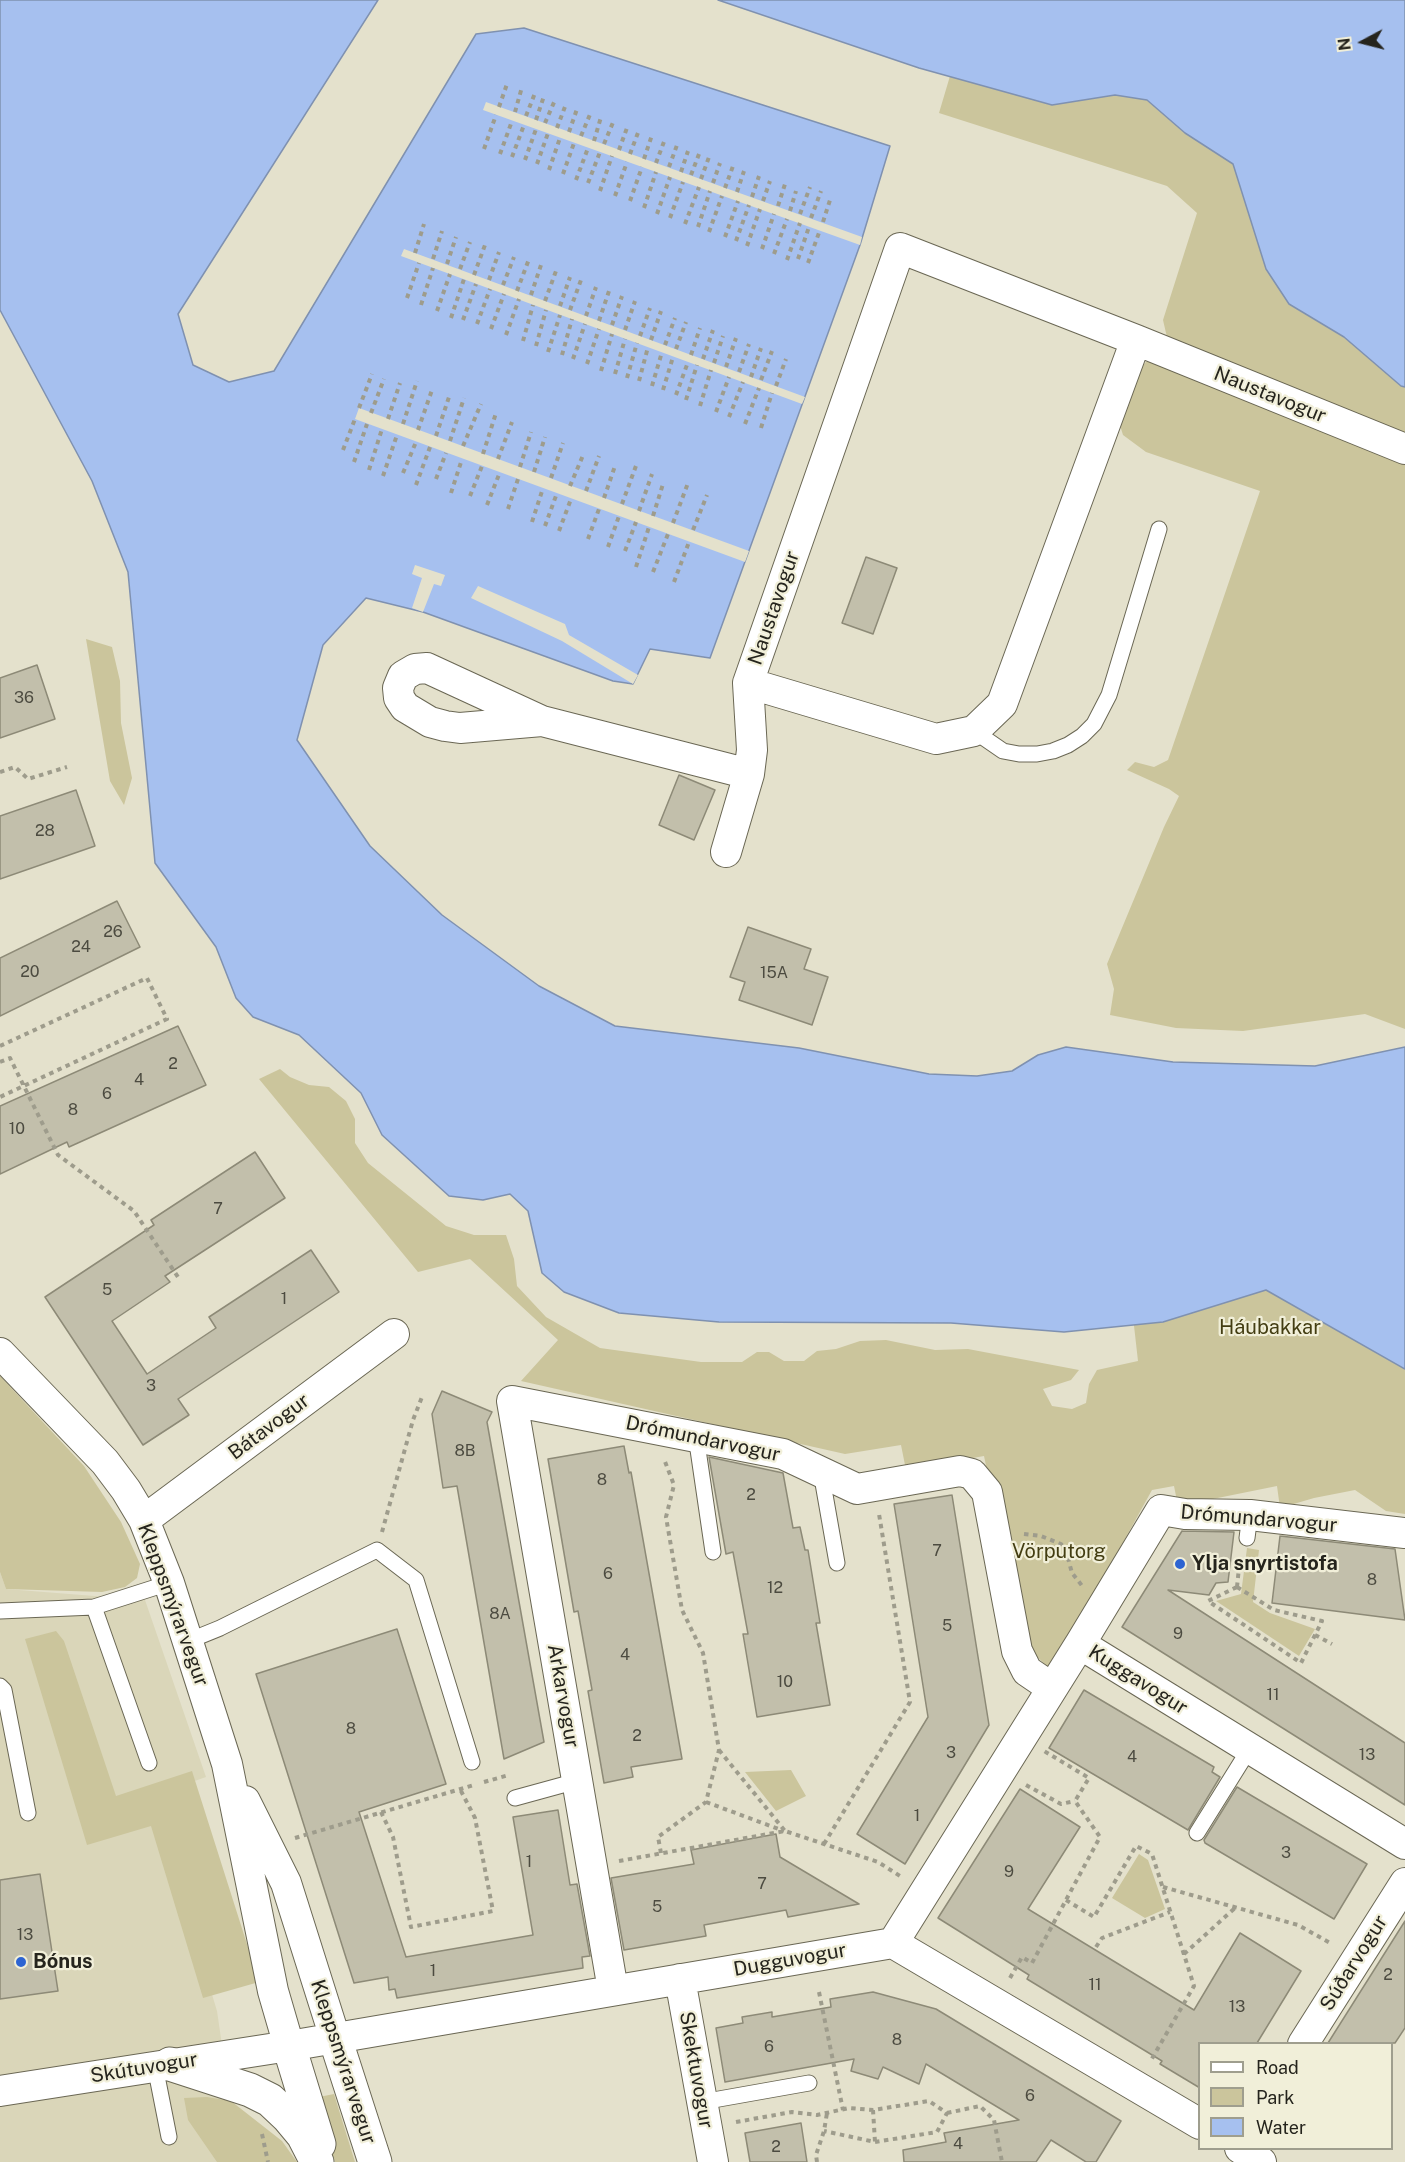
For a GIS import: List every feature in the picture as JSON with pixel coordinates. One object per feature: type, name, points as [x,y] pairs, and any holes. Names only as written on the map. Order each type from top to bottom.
[{"type":"street","name":"Naustavogur","points":[[974,731],[936,739],[748,683],[900,248],[1405,449]]},
{"type":"street","points":[[974,731],[1002,704],[1136,340]]},
{"type":"street","points":[[726,852],[749,774],[752,750],[748,683]]},
{"type":"street","points":[[542,721],[749,774]]},
{"type":"street","name":"Bátavogur","points":[[144,1520],[394,1334]]},
{"type":"street","name":"Kleppsmýrarvegur","points":[[0,1353],[105,1462],[126,1490],[144,1520],[169,1583],[227,1764],[273,1991],[324,2162]]},
{"type":"street","name":"Drómundarvogur","points":[[512,1401],[783,1454],[857,1489],[960,1471],[972,1474],[987,1492],[1017,1651],[1027,1671],[1052,1688]]},
{"type":"street","name":"Arkarvogur","points":[[512,1401],[613,1990]]},
{"type":"street","name":"Drómundarvogur","points":[[1080,1644],[1161,1510],[1248,1526],[1405,1533]]},
{"type":"street","name":"Kuggavogur","points":[[893,1943],[1080,1644],[1405,1844]]},
{"type":"street","name":"Kleppsmýrarvegur","points":[[227,1764],[286,1883],[375,2162]]},
{"type":"street","name":"Súðarvogur","points":[[1304,2042],[1405,1883]]},
{"type":"street","points":[[893,1943],[1198,2123]]},
{"type":"street","name":"Dugguvogur","points":[[335,2037],[893,1943]]},
{"type":"street","name":"Skektuvogur","points":[[680,1979],[713,2162]]},
{"type":"street","points":[[289,2046],[335,2037]]},
{"type":"street","name":"Skútuvogur","points":[[0,2091],[289,2046]]},
{"type":"street","points":[[163,2065],[250,2090],[270,2100],[288,2116],[303,2135],[317,2162]]},
{"type":"street","points":[[1222,2162],[1236,2150]]},
{"type":"street","points":[[1241,2150],[1261,2162]]},
{"type":"lane","points":[[974,731],[1003,751],[1037,754],[1068,745],[1094,724],[1109,695],[1159,529]]},
{"type":"lane","points":[[696,1436],[713,1552]]},
{"type":"lane","points":[[821,1472],[837,1563]]},
{"type":"lane","points":[[188,1641],[220,1628],[377,1550],[416,1580],[472,1762]]},
{"type":"lane","points":[[0,1611],[94,1607],[169,1583]]},
{"type":"lane","points":[[94,1607],[149,1763]]},
{"type":"lane","points":[[0,1686],[3,1690],[28,1813]]},
{"type":"lane","points":[[1197,1833],[1250,1748]]},
{"type":"lane","points":[[515,1798],[577,1781]]},
{"type":"lane","points":[[163,2065],[169,2138]]},
{"type":"lane","points":[[702,2102],[808,2083]]},
{"type":"path","points":[[499,107],[507,84]]},
{"type":"path","points":[[515,112],[522,87]]},
{"type":"path","points":[[526,116],[535,93]]},
{"type":"path","points":[[536,120],[544,96]]},
{"type":"path","points":[[544,123],[555,100]]},
{"type":"path","points":[[557,128],[566,104]]},
{"type":"path","points":[[569,132],[577,109]]},
{"type":"path","points":[[581,136],[591,112]]},
{"type":"path","points":[[484,149],[496,115]]},
{"type":"path","points":[[594,141],[602,117]]},
{"type":"path","points":[[604,144],[614,120]]},
{"type":"path","points":[[500,154],[512,121]]},
{"type":"path","points":[[512,157],[524,125]]},
{"type":"path","points":[[619,150],[628,125]]},
{"type":"path","points":[[525,160],[536,129]]},
{"type":"path","points":[[630,154],[639,130]]},
{"type":"path","points":[[537,164],[548,133]]},
{"type":"path","points":[[644,159],[652,135]]},
{"type":"path","points":[[549,170],[560,138]]},
{"type":"path","points":[[656,163],[665,139]]},
{"type":"path","points":[[563,174],[574,142]]},
{"type":"path","points":[[669,167],[677,144]]},
{"type":"path","points":[[576,180],[588,148]]},
{"type":"path","points":[[681,171],[688,151]]},
{"type":"path","points":[[588,183],[600,152]]},
{"type":"path","points":[[691,175],[699,154]]},
{"type":"path","points":[[600,190],[612,156]]},
{"type":"path","points":[[702,179],[709,157]]},
{"type":"path","points":[[615,196],[627,162]]},
{"type":"path","points":[[713,183],[720,163]]},
{"type":"path","points":[[725,188],[733,166]]},
{"type":"path","points":[[630,201],[642,167]]},
{"type":"path","points":[[737,192],[744,171]]},
{"type":"path","points":[[644,208],[656,172]]},
{"type":"path","points":[[752,197],[759,176]]},
{"type":"path","points":[[657,214],[670,177]]},
{"type":"path","points":[[763,201],[770,181]]},
{"type":"path","points":[[670,218],[683,182]]},
{"type":"path","points":[[778,206],[785,184]]},
{"type":"path","points":[[685,224],[699,187]]},
{"type":"path","points":[[800,214],[810,187]]},
{"type":"path","points":[[811,218],[821,190]]},
{"type":"path","points":[[698,227],[710,191]]},
{"type":"path","points":[[790,211],[796,191]]},
{"type":"path","points":[[709,232],[722,196]]},
{"type":"path","points":[[823,222],[830,200]]},
{"type":"path","points":[[725,237],[738,201]]},
{"type":"path","points":[[736,241],[748,205]]},
{"type":"path","points":[[747,246],[760,209]]},
{"type":"path","points":[[762,249],[774,214]]},
{"type":"path","points":[[774,254],[787,219]]},
{"type":"path","points":[[415,253],[424,224]]},
{"type":"path","points":[[787,260],[800,224]]},
{"type":"path","points":[[798,259],[809,227]]},
{"type":"path","points":[[808,263],[820,230]]},
{"type":"path","points":[[433,259],[442,231]]},
{"type":"path","points":[[447,264],[456,237]]},
{"type":"path","points":[[460,269],[470,242]]},
{"type":"path","points":[[474,275],[485,245]]},
{"type":"path","points":[[489,280],[499,252]]},
{"type":"path","points":[[503,285],[514,257]]},
{"type":"path","points":[[518,291],[529,259]]},
{"type":"path","points":[[407,298],[419,263]]},
{"type":"path","points":[[531,296],[542,265]]},
{"type":"path","points":[[421,304],[433,268]]},
{"type":"path","points":[[545,301],[556,271]]},
{"type":"path","points":[[437,311],[450,274]]},
{"type":"path","points":[[560,306],[570,277]]},
{"type":"path","points":[[451,318],[464,279]]},
{"type":"path","points":[[570,310],[581,279]]},
{"type":"path","points":[[463,320],[476,284]]},
{"type":"path","points":[[586,316],[596,287]]},
{"type":"path","points":[[477,324],[490,289]]},
{"type":"path","points":[[599,321],[609,291]]},
{"type":"path","points":[[491,329],[504,294]]},
{"type":"path","points":[[612,325],[622,296]]},
{"type":"path","points":[[506,335],[519,299]]},
{"type":"path","points":[[625,330],[635,301]]},
{"type":"path","points":[[523,341],[532,305]]},
{"type":"path","points":[[640,336],[650,308]]},
{"type":"path","points":[[536,346],[546,310]]},
{"type":"path","points":[[651,340],[661,311]]},
{"type":"path","points":[[548,352],[560,315]]},
{"type":"path","points":[[665,345],[675,318]]},
{"type":"path","points":[[562,355],[572,319]]},
{"type":"path","points":[[676,349],[686,322]]},
{"type":"path","points":[[573,359],[585,324]]},
{"type":"path","points":[[691,355],[700,328]]},
{"type":"path","points":[[588,364],[599,329]]},
{"type":"path","points":[[703,359],[713,330]]},
{"type":"path","points":[[601,371],[612,334]]},
{"type":"path","points":[[714,363],[723,336]]},
{"type":"path","points":[[615,374],[625,339]]},
{"type":"path","points":[[726,368],[736,339]]},
{"type":"path","points":[[627,378],[637,343]]},
{"type":"path","points":[[739,372],[749,344]]},
{"type":"path","points":[[639,381],[648,347]]},
{"type":"path","points":[[751,377],[761,348]]},
{"type":"path","points":[[761,380],[772,351]]},
{"type":"path","points":[[652,386],[662,352]]},
{"type":"path","points":[[663,390],[673,357]]},
{"type":"path","points":[[776,386],[786,359]]},
{"type":"path","points":[[676,395],[688,362]]},
{"type":"path","points":[[686,400],[697,365]]},
{"type":"path","points":[[700,406],[711,370]]},
{"type":"path","points":[[359,408],[372,374]]},
{"type":"path","points":[[716,412],[729,377]]},
{"type":"path","points":[[371,413],[384,379]]},
{"type":"path","points":[[403,424],[417,381]]},
{"type":"path","points":[[729,417],[743,382]]},
{"type":"path","points":[[388,419],[400,383]]},
{"type":"path","points":[[745,424],[759,388]]},
{"type":"path","points":[[418,430],[432,390]]},
{"type":"path","points":[[761,428],[772,393]]},
{"type":"path","points":[[436,436],[450,394]]},
{"type":"path","points":[[450,441],[464,398]]},
{"type":"path","points":[[463,446],[481,404]]},
{"type":"path","points":[[483,453],[496,413]]},
{"type":"path","points":[[343,450],[355,419]]},
{"type":"path","points":[[498,459],[512,422]]},
{"type":"path","points":[[354,462],[366,424]]},
{"type":"path","points":[[369,470],[382,429]]},
{"type":"path","points":[[520,467],[531,432]]},
{"type":"path","points":[[383,476],[397,435]]},
{"type":"path","points":[[534,472],[545,437]]},
{"type":"path","points":[[403,474],[416,442]]},
{"type":"path","points":[[551,478],[563,443]]},
{"type":"path","points":[[416,485],[430,447]]},
{"type":"path","points":[[436,479],[446,453]]},
{"type":"path","points":[[570,486],[584,453]]},
{"type":"path","points":[[586,491],[599,456]]},
{"type":"path","points":[[451,493],[462,459]]},
{"type":"path","points":[[622,504],[637,463]]},
{"type":"path","points":[[470,496],[482,466]]},
{"type":"path","points":[[604,498],[615,466]]},
{"type":"path","points":[[487,505],[500,472]]},
{"type":"path","points":[[639,511],[652,474]]},
{"type":"path","points":[[508,509],[518,479]]},
{"type":"path","points":[[673,523],[688,483]]},
{"type":"path","points":[[653,516],[663,484]]},
{"type":"path","points":[[532,522],[543,488]]},
{"type":"path","points":[[545,526],[557,493]]},
{"type":"path","points":[[693,531],[707,495]]},
{"type":"path","points":[[559,531],[571,498]]},
{"type":"path","points":[[588,539],[598,509]]},
{"type":"path","points":[[608,546],[620,516]]},
{"type":"path","points":[[625,551],[636,522]]},
{"type":"path","points":[[636,567],[649,527]]},
{"type":"path","points":[[653,572],[668,534]]},
{"type":"path","points":[[674,582],[689,542]]},
{"type":"path","points":[[0,772],[15,767],[28,779],[68,766]]},
{"type":"path","points":[[0,1046],[147,978],[167,1019],[0,1097]]},
{"type":"path","points":[[0,1062],[10,1058],[57,1155],[134,1211],[180,1280]]},
{"type":"path","points":[[377,1550],[413,1420],[422,1397]]},
{"type":"path","points":[[651,1428],[674,1485],[666,1516],[682,1610],[703,1653],[719,1750],[706,1802],[658,1837],[661,1854]]},
{"type":"path","points":[[825,1844],[910,1702],[875,1486]]},
{"type":"path","points":[[996,1538],[1029,1534],[1050,1538],[1061,1544],[1066,1551],[1076,1580],[1081,1586],[1106,1602]]},
{"type":"path","points":[[1238,1587],[1241,1554]]},
{"type":"path","points":[[1238,1587],[1274,1610],[1322,1621],[1300,1663],[1208,1601],[1238,1587]]},
{"type":"path","points":[[1315,1635],[1332,1644]]},
{"type":"path","points":[[719,1750],[785,1831]]},
{"type":"path","points":[[1032,1788],[1061,1804],[1075,1801],[1089,1778],[1044,1751],[1039,1759]]},
{"type":"path","points":[[1000,1771],[1025,1784],[1030,1776]]},
{"type":"path","points":[[307,1834],[510,1774]]},
{"type":"path","points":[[381,1812],[393,1837],[411,1927],[493,1911],[475,1818],[460,1789]]},
{"type":"path","points":[[1008,1983],[1022,1957],[1032,1963],[1100,1837],[1075,1801]]},
{"type":"path","points":[[706,1802],[878,1862],[924,1892]]},
{"type":"path","points":[[592,1865],[785,1831]]},
{"type":"path","points":[[1066,1900],[1094,1917],[1136,1846],[1152,1854],[1194,1986],[1146,2069]]},
{"type":"path","points":[[1162,1887],[1298,1925],[1357,1958]]},
{"type":"path","points":[[1184,1954],[1235,1908]]},
{"type":"path","points":[[1096,1947],[1102,1938],[1170,1912]]},
{"type":"path","points":[[819,1992],[843,2110]]},
{"type":"path","points":[[728,2123],[792,2112],[817,2115],[843,2110],[873,2110],[929,2101],[946,2113],[980,2106],[994,2120],[1002,2162]]},
{"type":"path","points":[[873,2110],[875,2142]]},
{"type":"path","points":[[817,2162],[816,2155],[827,2113]]},
{"type":"path","points":[[824,2131],[875,2142],[937,2132],[946,2113]]},
{"type":"path","points":[[259,2125],[268,2162]]},
{"type":"shaded area","points":[[0,1572],[6,1589],[145,1600],[206,1777],[152,1796],[217,2011],[239,2162],[0,2162]]},
{"type":"green space","points":[[950,76],[1052,105],[1115,95],[1147,100],[1185,133],[1233,164],[1266,269],[1289,304],[1344,337],[1405,387],[1405,436],[1169,346],[1163,320],[1197,213],[1167,186],[939,113]]},
{"type":"green space","points":[[1163,359],[1405,456],[1405,1029],[1365,1014],[1243,1031],[1176,1028],[1110,1015],[1114,989],[1107,964],[1179,796],[1127,770],[1135,762],[1154,767],[1168,760],[1260,491],[1146,452],[1123,435],[1118,419],[1136,372],[1146,362]]},
{"type":"green space","points":[[86,639],[112,647],[120,681],[121,723],[132,778],[124,805],[110,781]]},
{"type":"green space","points":[[280,1069],[290,1077],[309,1085],[329,1087],[346,1101],[355,1119],[355,1143],[368,1163],[446,1226],[474,1235],[506,1235],[514,1259],[517,1286],[546,1317],[600,1348],[701,1362],[742,1362],[757,1352],[769,1352],[784,1361],[804,1361],[817,1351],[836,1349],[860,1341],[886,1340],[935,1350],[968,1349],[1079,1370],[1071,1380],[1043,1389],[1052,1406],[1072,1409],[1086,1403],[1089,1384],[1097,1370],[1138,1361],[1113,1140],[1405,1218],[1405,1514],[1386,1511],[1355,1490],[1280,1508],[1277,1486],[1178,1506],[1174,1486],[1152,1490],[1052,1671],[1031,1651],[1024,1638],[992,1475],[988,1475],[984,1456],[906,1470],[901,1445],[845,1454],[521,1381],[558,1340],[470,1259],[418,1272],[259,1079]]},
{"type":"green space","points":[[0,1376],[84,1466],[121,1522],[140,1564],[137,1578],[125,1587],[102,1592],[6,1589],[0,1572]]},
{"type":"green space","points":[[1247,1548],[1259,1550],[1253,1602],[1270,1613],[1315,1629],[1299,1656],[1216,1601],[1241,1594]]},
{"type":"green space","points":[[56,1631],[64,1641],[116,1796],[192,1771],[259,1982],[203,1998],[151,1826],[87,1845],[25,1639]]},
{"type":"green space","points":[[791,1770],[806,1796],[776,1811],[745,1772]]},
{"type":"green space","points":[[1139,1854],[1148,1860],[1165,1909],[1145,1918],[1112,1898]]},
{"type":"green space","points":[[334,2094],[355,2162],[335,2162],[314,2098]]},
{"type":"green space","points":[[207,2097],[231,2101],[282,2141],[297,2162],[217,2162],[188,2120],[184,2098]]},
{"type":"water","points":[[0,0],[378,0],[178,314],[193,365],[229,382],[274,371],[476,34],[524,28],[890,146],[860,245],[710,658],[650,649],[633,684],[613,681],[423,612],[366,598],[323,645],[297,740],[370,846],[442,915],[539,986],[615,1026],[799,1048],[929,1074],[977,1076],[1012,1071],[1038,1055],[1066,1047],[1173,1062],[1315,1066],[1405,1047],[1405,1369],[1266,1290],[1163,1322],[1064,1332],[951,1323],[719,1322],[619,1313],[564,1292],[542,1273],[528,1211],[510,1194],[483,1200],[449,1196],[382,1135],[361,1093],[299,1035],[253,1017],[236,998],[216,947],[155,863],[128,572],[92,481],[0,310]]},
{"type":"water","points":[[718,0],[1405,0],[1405,387],[1344,337],[1289,304],[1266,269],[1233,164],[1185,133],[1147,100],[1115,95],[1052,105],[919,68]]},
{"type":"pier","points":[[486,102],[862,237],[860,245],[483,110]]},
{"type":"pier","points":[[404,249],[805,397],[802,404],[401,256]]},
{"type":"pier","points":[[359,408],[749,551],[745,562],[355,419]]},
{"type":"pier","points":[[415,565],[445,575],[441,586],[434,584],[423,612],[412,608],[422,578],[412,574]]},
{"type":"pier","points":[[478,586],[565,624],[569,635],[638,675],[633,684],[562,641],[471,598]]},
{"type":"building","points":[[866,557],[897,568],[873,634],[842,623]]},
{"type":"building","points":[[37,665],[55,719],[0,738],[0,678]]},
{"type":"building","points":[[679,775],[715,790],[694,840],[659,825]]},
{"type":"building","points":[[76,790],[95,846],[0,879],[0,816]]},
{"type":"building","points":[[117,901],[140,947],[0,1016],[0,958]]},
{"type":"building","points":[[748,927],[811,949],[804,969],[828,977],[812,1025],[739,1000],[745,982],[730,977]]},
{"type":"building","points":[[178,1026],[206,1085],[69,1147],[67,1142],[0,1174],[0,1106]]},
{"type":"building","points":[[255,1152],[285,1198],[165,1276],[170,1282],[112,1321],[147,1374],[216,1328],[209,1317],[311,1250],[339,1292],[178,1399],[189,1415],[143,1445],[45,1297],[154,1225],[151,1220]]},
{"type":"building","points":[[442,1391],[492,1412],[487,1422],[544,1742],[504,1759],[457,1486],[443,1488],[432,1414]]},
{"type":"building","points":[[624,1446],[629,1473],[631,1472],[682,1759],[631,1767],[633,1777],[604,1783],[588,1691],[592,1690],[578,1611],[574,1612],[548,1459]]},
{"type":"building","points":[[709,1457],[783,1473],[793,1528],[800,1527],[805,1550],[808,1550],[820,1623],[816,1623],[830,1705],[757,1717],[743,1634],[748,1634],[733,1552],[726,1554]]},
{"type":"building","points":[[952,1495],[989,1725],[905,1864],[857,1834],[928,1717],[894,1504]]},
{"type":"building","points":[[1182,1531],[1234,1532],[1228,1582],[1216,1583],[1209,1595],[1168,1590],[1405,1743],[1405,1805],[1122,1627]]},
{"type":"building","points":[[1280,1536],[1395,1549],[1405,1620],[1272,1603]]},
{"type":"building","points":[[397,1629],[446,1784],[359,1812],[406,1957],[533,1935],[513,1817],[558,1810],[570,1885],[577,1884],[590,1956],[582,1957],[583,1968],[397,1998],[395,1989],[389,1990],[388,1977],[354,1983],[256,1674]]},
{"type":"building","points":[[1084,1690],[1214,1767],[1212,1772],[1220,1777],[1188,1830],[1049,1748]]},
{"type":"building","points":[[1237,1787],[1367,1864],[1334,1919],[1205,1843],[1204,1840]]},
{"type":"building","points":[[1020,1789],[1080,1827],[1028,1909],[1194,2010],[1240,1933],[1301,1971],[1258,2042],[1198,2042],[1198,2087],[1160,2064],[1162,2061],[1027,1979],[1029,1975],[938,1918]]},
{"type":"building","points":[[776,1834],[780,1857],[859,1904],[788,1917],[786,1910],[704,1925],[706,1936],[624,1950],[611,1878],[694,1864],[691,1850]]},
{"type":"building","points":[[40,1874],[58,1991],[0,1999],[0,1880]]},
{"type":"building","points":[[1405,1921],[1405,2028],[1395,2043],[1329,2042]]},
{"type":"building","points":[[873,1992],[936,2009],[1121,2121],[1096,2162],[1086,2162],[1051,2140],[1036,2162],[904,2162],[903,2150],[946,2142],[944,2133],[1019,2120],[926,2064],[919,2084],[883,2067],[878,2079],[851,2071],[854,2059],[725,2082],[716,2028],[743,2023],[742,2017],[772,2012],[772,2017],[831,2007],[830,1999]]},
{"type":"building","points":[[801,2123],[807,2162],[750,2162],[745,2133]]},
{"type":"place","name":"Ylja snyrtistofa","points":[[1180,1564]]},
{"type":"place","name":"Bónus","points":[[21,1962]]},
{"type":"park label","name":"Háubakkar","points":[[1270,1328]]},
{"type":"park label","name":"Vörputorg","points":[[1059,1552]]}]
